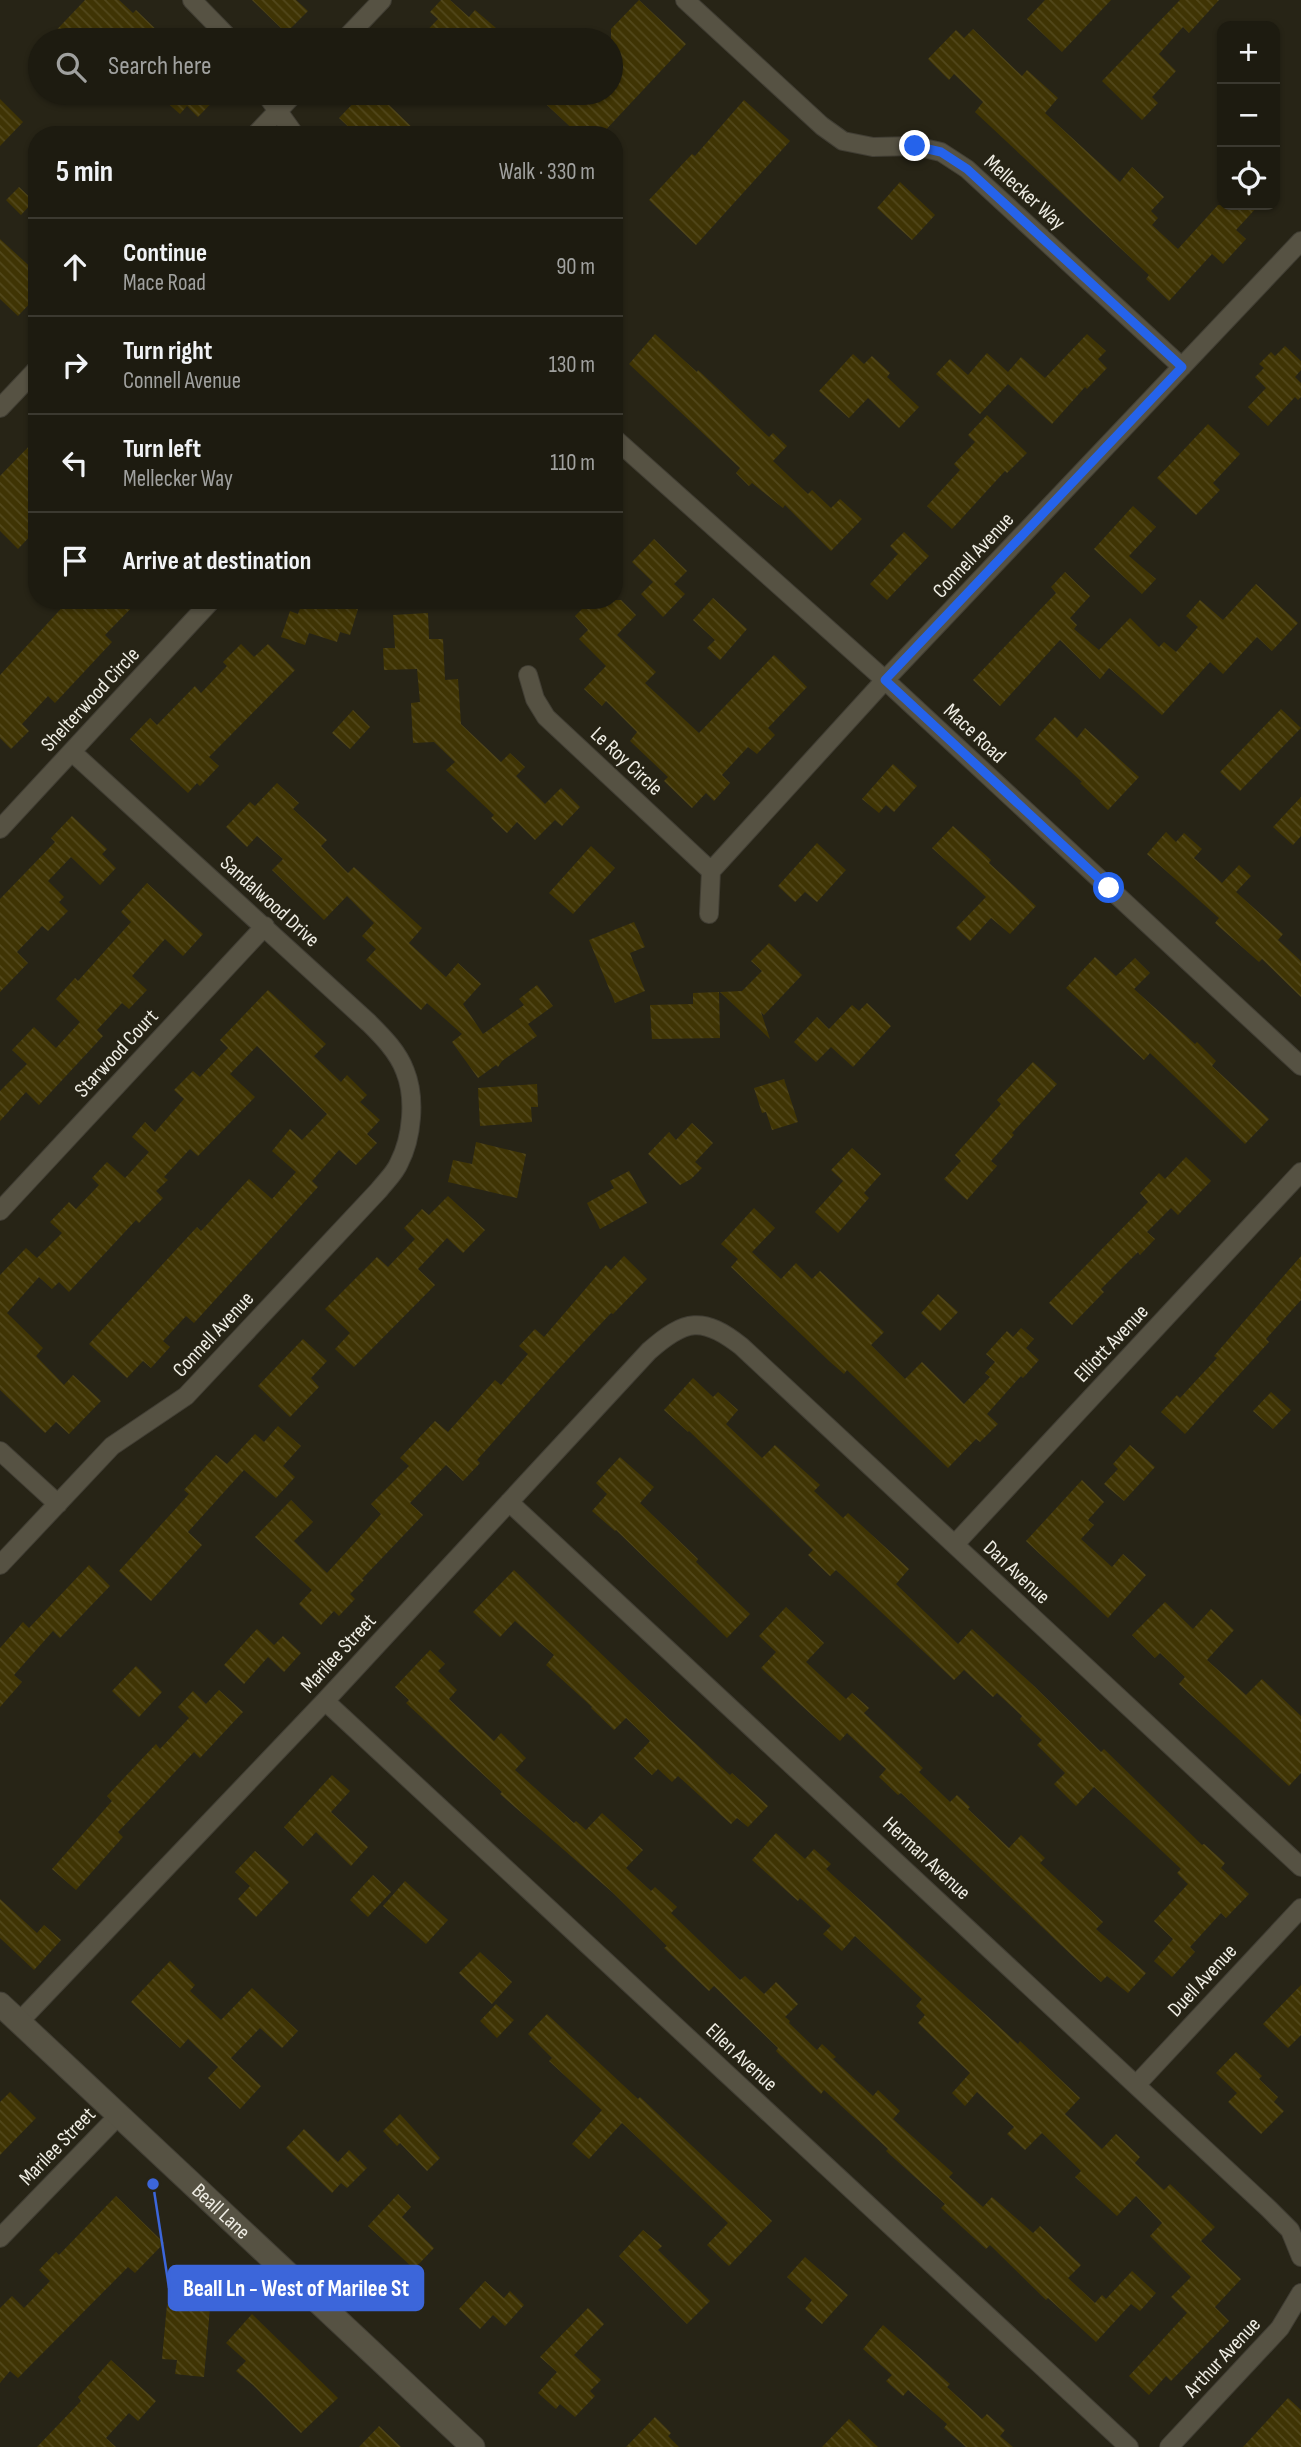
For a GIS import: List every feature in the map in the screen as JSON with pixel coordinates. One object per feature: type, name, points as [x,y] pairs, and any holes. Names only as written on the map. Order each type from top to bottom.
[{"type":"street","points":[[192,0],[219,28]]},
{"type":"street","points":[[355,28],[382,0]]},
{"type":"street","name":"Mellecker Way","points":[[685,0],[822,126],[844,141],[873,147],[915,146],[941,152],[967,169],[1182,367]]},
{"type":"street","points":[[273,105],[288,126]]},
{"type":"street","points":[[264,126],[284,105]]},
{"type":"street","name":"Connell Avenue","points":[[711,871],[885,680],[1301,241]]},
{"type":"street","points":[[0,408],[28,378]]},
{"type":"street","name":"Mace Road","points":[[623,446],[885,680],[1301,1066]]},
{"type":"street","name":"Shelterwood Circle","points":[[0,829],[204,609]]},
{"type":"street","name":"Le Roy Circle","points":[[528,675],[535,699],[546,717],[711,871]]},
{"type":"street","name":"Sandalwood Drive","points":[[72,752],[369,1023],[390,1045],[406,1072],[411,1102]]},
{"type":"street","points":[[709,914],[711,871]]},
{"type":"street","name":"Starwood Court","points":[[0,1211],[265,926]]},
{"type":"street","name":"Connell Avenue","points":[[0,1565],[113,1446],[186,1396],[379,1189],[399,1165],[408,1138],[411,1102]]},
{"type":"street","name":"Elliott Avenue","points":[[955,1545],[1301,1172]]},
{"type":"street","name":"Dan Avenue","points":[[694,1323],[722,1330],[741,1346],[1301,1867]]},
{"type":"street","name":"Marilee Street","points":[[19,2022],[325,1701],[649,1350],[668,1334],[694,1323]]},
{"type":"street","points":[[0,1451],[58,1504]]},
{"type":"street","name":"Herman Avenue","points":[[509,1502],[1137,2084],[1290,2230],[1301,2257]]},
{"type":"street","name":"Ellen Avenue","points":[[325,1701],[1129,2447]]},
{"type":"street","name":"Duell Avenue","points":[[1137,2084],[1301,1908]]},
{"type":"street","name":"Beall Lane","points":[[0,2004],[473,2447]]},
{"type":"street","name":"Marilee Street","points":[[0,2238],[118,2116]]},
{"type":"street","name":"Arthur Avenue","points":[[1169,2447],[1280,2329],[1301,2293]]},
{"type":"building","points":[[85,0],[119,0],[133,13],[136,10],[155,28],[58,28]]},
{"type":"building","points":[[252,0],[296,0],[308,11],[291,28],[281,28]]},
{"type":"building","points":[[441,0],[450,0],[469,17],[475,10],[496,28],[429,28],[438,19],[430,12]]},
{"type":"building","points":[[639,0],[686,44],[609,126],[569,126],[547,105],[623,105],[623,28],[612,28]]},
{"type":"building","points":[[1045,0],[1111,0],[1062,52],[1027,19]]},
{"type":"building","points":[[1180,0],[1219,0],[1189,33],[1183,27],[1159,54],[1176,71],[1152,97],[1158,103],[1142,120],[1102,81]]},
{"type":"building","points":[[973,29],[1022,76],[1027,70],[1058,98],[1045,113],[1120,182],[1132,167],[1164,197],[1151,211],[1158,218],[1152,225],[1178,249],[1217,206],[1217,210],[1254,210],[1236,230],[1246,239],[1223,264],[1212,254],[1169,301],[1146,279],[1149,275],[975,112],[983,102],[954,74],[949,80],[928,59],[956,30],[964,38]]},
{"type":"building","points":[[0,99],[23,122],[0,146]]},
{"type":"building","points":[[744,100],[790,141],[696,245],[649,200],[692,154],[695,156]]},
{"type":"building","points":[[170,105],[210,105],[198,117],[187,106],[180,114]]},
{"type":"building","points":[[351,105],[389,105],[411,126],[347,126],[339,118]]},
{"type":"building","points":[[900,182],[935,215],[912,240],[877,208]]},
{"type":"building","points":[[19,187],[28,195],[28,207],[21,215],[6,200]]},
{"type":"building","points":[[0,239],[28,265],[28,305],[18,316],[0,299]]},
{"type":"building","points":[[655,334],[697,372],[698,370],[769,437],[773,433],[787,446],[773,461],[808,494],[812,490],[831,508],[840,499],[862,519],[831,551],[785,505],[783,508],[752,483],[749,486],[736,473],[740,468],[629,364]]},
{"type":"building","points":[[1087,334],[1106,351],[1098,359],[1107,368],[1087,389],[1085,387],[1052,424],[1008,384],[980,414],[936,374],[950,359],[968,375],[987,353],[1008,372],[1021,357],[1045,378]]},
{"type":"building","points":[[1285,346],[1301,361],[1301,370],[1295,377],[1301,383],[1301,397],[1298,400],[1295,397],[1268,426],[1248,407],[1266,388],[1255,377],[1264,368],[1259,364],[1271,352],[1275,356]]},
{"type":"building","points":[[853,354],[864,364],[872,356],[890,373],[887,377],[919,407],[899,428],[868,398],[849,418],[819,391]]},
{"type":"building","points":[[987,415],[1027,453],[1007,473],[1005,471],[952,529],[927,506],[960,470],[954,464],[975,442],[968,435]]},
{"type":"building","points":[[1208,424],[1240,454],[1213,483],[1220,490],[1196,515],[1157,478]]},
{"type":"building","points":[[28,447],[28,538],[18,549],[0,531],[0,476]]},
{"type":"building","points":[[1133,506],[1156,527],[1129,556],[1156,579],[1142,594],[1094,549]]},
{"type":"building","points":[[904,532],[929,556],[887,600],[870,584],[898,554],[890,546]]},
{"type":"building","points":[[654,539],[687,571],[674,584],[685,594],[663,617],[641,594],[653,582],[632,562]]},
{"type":"building","points":[[1065,572],[1090,596],[1070,618],[1077,625],[1074,629],[1099,650],[1130,618],[1159,647],[1164,642],[1176,652],[1198,627],[1186,616],[1200,600],[1223,620],[1256,584],[1298,623],[1272,651],[1257,637],[1223,674],[1210,662],[1162,715],[1109,668],[1100,679],[1060,640],[1000,706],[973,680],[1056,593],[1051,587]]},
{"type":"building","points":[[713,598],[747,629],[720,660],[707,648],[715,640],[693,620]]},
{"type":"building","points":[[623,602],[636,615],[617,635],[656,672],[645,683],[699,733],[774,655],[807,687],[768,728],[775,735],[757,754],[748,747],[722,775],[730,783],[714,801],[706,793],[692,808],[664,781],[668,777],[630,741],[637,732],[606,701],[602,706],[584,689],[606,666],[579,639],[588,630],[575,616],[582,609],[623,609]]},
{"type":"building","points":[[61,609],[130,609],[105,635],[112,642],[55,703],[48,696],[22,724],[29,731],[11,749],[0,738],[0,675]]},
{"type":"building","points":[[300,609],[358,609],[350,635],[340,632],[337,642],[309,633],[305,645],[281,637],[290,611],[298,614]]},
{"type":"building","points":[[428,613],[429,639],[443,639],[445,680],[458,679],[461,724],[501,762],[510,753],[525,767],[516,776],[545,804],[561,788],[580,807],[562,826],[555,820],[535,840],[517,822],[507,833],[491,818],[494,815],[446,770],[455,762],[434,742],[413,743],[411,703],[420,702],[417,669],[384,670],[383,648],[395,648],[393,615]]},
{"type":"building","points":[[241,644],[254,657],[268,644],[295,670],[209,757],[219,766],[200,786],[197,783],[188,793],[130,739],[150,718],[157,725],[195,686],[201,693],[227,666],[223,662]]},
{"type":"building","points":[[1281,709],[1301,728],[1240,791],[1220,772]]},
{"type":"building","points":[[353,710],[370,727],[350,749],[332,733]]},
{"type":"building","points":[[1055,717],[1077,738],[1085,728],[1139,777],[1108,810],[1035,739]]},
{"type":"building","points":[[893,764],[917,786],[894,812],[886,805],[879,813],[862,799]]},
{"type":"building","points":[[277,783],[299,803],[293,809],[327,840],[321,846],[348,873],[354,867],[422,928],[409,943],[446,977],[458,963],[481,984],[463,1004],[483,1034],[524,1005],[519,999],[537,985],[553,1006],[528,1024],[537,1036],[502,1061],[498,1067],[496,1065],[478,1078],[452,1042],[462,1034],[427,1003],[421,1010],[366,960],[376,949],[362,936],[374,923],[347,896],[324,920],[272,870],[283,859],[257,836],[247,847],[226,827],[250,802],[255,806]]},
{"type":"building","points":[[1301,797],[1301,836],[1293,845],[1273,827]]},
{"type":"building","points":[[72,816],[107,849],[102,854],[116,868],[100,885],[71,857],[48,881],[64,897],[59,902],[68,911],[48,931],[42,926],[17,952],[28,963],[0,992],[0,899],[55,842],[51,838]]},
{"type":"building","points":[[953,826],[1036,906],[1010,934],[991,918],[970,941],[956,928],[986,897],[932,848]]},
{"type":"building","points":[[1166,832],[1176,842],[1184,833],[1202,849],[1194,858],[1222,883],[1239,865],[1251,876],[1236,892],[1283,934],[1278,940],[1301,961],[1301,997],[1262,959],[1259,962],[1215,923],[1219,918],[1147,854]]},
{"type":"building","points":[[817,843],[846,870],[817,902],[805,892],[795,902],[778,886]]},
{"type":"building","points":[[591,846],[615,868],[573,914],[549,893]]},
{"type":"building","points":[[147,883],[203,934],[183,956],[165,939],[132,976],[147,990],[129,1009],[122,1003],[97,1030],[103,1036],[39,1105],[26,1092],[0,1121],[0,1091],[27,1064],[12,1050],[34,1027],[56,1048],[80,1022],[56,999],[75,978],[78,981],[131,922],[121,912]]},
{"type":"building","points":[[634,922],[645,947],[630,953],[645,991],[615,1003],[589,940]]},
{"type":"building","points":[[769,943],[802,975],[764,1015],[761,1012],[770,1039],[720,992],[742,991],[762,971],[751,961]]},
{"type":"building","points":[[1095,957],[1116,976],[1135,958],[1150,973],[1134,989],[1195,1044],[1197,1042],[1216,1061],[1212,1066],[1269,1119],[1245,1144],[1150,1053],[1144,1060],[1066,988]]},
{"type":"building","points":[[268,990],[326,1044],[314,1056],[341,1082],[347,1075],[367,1095],[360,1102],[380,1120],[367,1134],[377,1143],[356,1165],[339,1150],[312,1181],[318,1187],[194,1323],[186,1316],[163,1341],[170,1347],[151,1368],[143,1361],[127,1378],[89,1344],[197,1227],[201,1231],[249,1179],[272,1199],[296,1172],[272,1151],[290,1129],[302,1140],[327,1114],[257,1046],[230,1074],[255,1097],[198,1156],[190,1149],[164,1177],[168,1180],[156,1191],[163,1198],[139,1223],[136,1220],[69,1292],[59,1282],[52,1289],[39,1277],[7,1313],[43,1348],[36,1356],[64,1385],[73,1375],[101,1401],[69,1434],[56,1422],[45,1433],[0,1390],[0,1275],[26,1248],[37,1258],[62,1233],[50,1222],[69,1202],[76,1209],[99,1185],[92,1178],[107,1162],[125,1178],[149,1152],[132,1137],[145,1122],[155,1132],[184,1099],[174,1090],[193,1071],[200,1077],[228,1048],[220,1040]]},
{"type":"building","points":[[719,992],[720,1038],[652,1039],[650,1005],[693,1004],[693,993]]},
{"type":"building","points":[[867,1003],[891,1026],[853,1067],[831,1047],[816,1062],[794,1042],[817,1017],[829,1029],[852,1005],[859,1011]]},
{"type":"building","points":[[1033,1062],[1057,1084],[1012,1133],[1014,1135],[991,1161],[997,1166],[967,1200],[944,1179],[961,1161],[955,1155],[1001,1104],[997,1100]]},
{"type":"building","points":[[784,1079],[798,1122],[772,1130],[766,1112],[762,1113],[754,1088]]},
{"type":"building","points":[[537,1084],[538,1107],[531,1107],[532,1122],[480,1126],[478,1088]]},
{"type":"building","points":[[692,1123],[713,1143],[695,1162],[702,1168],[680,1185],[648,1154],[669,1132],[676,1140]]},
{"type":"building","points":[[476,1142],[526,1154],[517,1198],[448,1182],[453,1160],[472,1164]]},
{"type":"building","points":[[852,1148],[881,1174],[864,1193],[869,1198],[838,1233],[815,1212],[843,1181],[831,1170]]},
{"type":"building","points":[[1186,1157],[1211,1181],[1178,1215],[1171,1208],[1147,1232],[1155,1239],[1101,1289],[1104,1292],[1072,1325],[1049,1303],[1148,1202],[1140,1193],[1159,1173],[1165,1179]]},
{"type":"building","points":[[629,1171],[647,1203],[600,1229],[587,1203],[614,1188],[610,1181]]},
{"type":"building","points":[[448,1196],[485,1230],[463,1253],[447,1238],[418,1269],[435,1285],[354,1367],[335,1349],[350,1333],[325,1309],[377,1257],[388,1267],[415,1239],[404,1228],[422,1209],[429,1215]]},
{"type":"building","points":[[754,1208],[775,1228],[752,1252],[781,1279],[796,1263],[812,1279],[820,1271],[884,1332],[871,1345],[905,1379],[922,1362],[964,1404],[990,1377],[985,1373],[995,1362],[986,1354],[1007,1331],[1013,1337],[1021,1328],[1034,1339],[1026,1348],[1039,1360],[987,1414],[998,1424],[980,1442],[976,1439],[948,1468],[847,1370],[844,1374],[829,1361],[731,1267],[738,1259],[721,1244]]},
{"type":"building","points":[[624,1256],[647,1279],[552,1376],[477,1460],[480,1463],[463,1481],[446,1465],[410,1503],[423,1515],[362,1579],[364,1580],[350,1594],[355,1599],[339,1616],[334,1611],[321,1625],[299,1604],[312,1590],[255,1537],[291,1500],[313,1522],[294,1541],[327,1573],[381,1514],[371,1504],[409,1466],[400,1458],[435,1421],[448,1432],[495,1380],[501,1385],[528,1354],[519,1346],[535,1329],[544,1337],[606,1265],[611,1270]]},
{"type":"building","points":[[1301,1256],[1301,1300],[1266,1339],[1269,1342],[1185,1434],[1161,1412],[1177,1395],[1180,1398],[1217,1358],[1214,1356]]},
{"type":"building","points":[[938,1294],[958,1312],[940,1331],[921,1313]]},
{"type":"building","points":[[303,1339],[327,1361],[311,1378],[319,1387],[290,1417],[258,1386]]},
{"type":"building","points":[[693,1378],[713,1397],[718,1392],[738,1410],[726,1424],[762,1458],[775,1445],[820,1485],[814,1491],[843,1518],[848,1513],[909,1569],[896,1584],[958,1644],[972,1629],[1101,1752],[1104,1749],[1202,1845],[1225,1863],[1221,1868],[1249,1894],[1226,1918],[1221,1913],[1190,1947],[1195,1952],[1172,1977],[1154,1961],[1173,1939],[1154,1921],[1188,1884],[1177,1873],[1181,1869],[1094,1787],[1076,1806],[1054,1784],[1065,1773],[1037,1745],[1042,1740],[1020,1719],[1022,1716],[997,1693],[993,1697],[964,1670],[954,1680],[836,1570],[830,1576],[808,1555],[813,1550],[664,1410]]},
{"type":"building","points":[[1271,1392],[1291,1410],[1273,1429],[1253,1411]]},
{"type":"building","points":[[278,1426],[301,1446],[283,1466],[295,1477],[276,1498],[244,1470],[188,1532],[202,1545],[151,1601],[119,1571],[189,1494],[184,1490],[216,1455],[227,1464],[255,1434],[264,1442]]},
{"type":"building","points":[[1130,1445],[1155,1467],[1124,1501],[1104,1484],[1118,1469],[1113,1464]]},
{"type":"building","points":[[620,1457],[654,1487],[640,1503],[750,1614],[727,1638],[616,1530],[592,1511],[607,1494],[596,1483]]},
{"type":"building","points":[[1082,1480],[1104,1502],[1088,1520],[1094,1525],[1081,1539],[1112,1567],[1123,1554],[1146,1575],[1108,1618],[1026,1541]]},
{"type":"building","points":[[89,1565],[110,1586],[60,1638],[53,1631],[14,1675],[22,1682],[0,1707],[0,1648],[23,1622],[29,1628]]},
{"type":"building","points":[[514,1570],[670,1720],[768,1806],[748,1827],[737,1818],[731,1824],[678,1776],[672,1782],[658,1769],[652,1775],[634,1758],[650,1741],[626,1718],[614,1730],[546,1665],[554,1655],[515,1621],[500,1637],[473,1612]]},
{"type":"building","points":[[1165,1602],[1193,1629],[1211,1609],[1234,1630],[1207,1660],[1246,1695],[1262,1679],[1301,1716],[1301,1773],[1289,1786],[1179,1684],[1185,1677],[1160,1653],[1155,1658],[1132,1635]]},
{"type":"building","points":[[786,1607],[824,1643],[806,1662],[846,1699],[852,1693],[869,1708],[864,1713],[923,1768],[919,1772],[950,1802],[957,1795],[1009,1848],[1021,1835],[1045,1858],[1040,1863],[1103,1922],[1096,1929],[1146,1973],[1128,1993],[1107,1976],[1101,1982],[901,1793],[898,1795],[879,1777],[886,1769],[847,1733],[840,1741],[761,1668],[776,1652],[759,1636]]},
{"type":"building","points":[[257,1629],[274,1645],[283,1636],[301,1653],[284,1672],[268,1657],[244,1684],[224,1665]]},
{"type":"building","points":[[430,1650],[445,1664],[438,1671],[457,1690],[449,1699],[494,1741],[501,1733],[526,1758],[515,1770],[574,1823],[576,1821],[586,1830],[602,1813],[643,1850],[626,1868],[651,1891],[655,1887],[677,1907],[671,1913],[740,1980],[745,1976],[764,1994],[776,1982],[798,2004],[785,2017],[789,2023],[817,2050],[822,2044],[836,2057],[833,2059],[873,2096],[878,2090],[900,2111],[893,2119],[953,2173],[949,2177],[983,2207],[992,2197],[1033,2233],[1040,2226],[1081,2265],[1068,2278],[1095,2303],[1102,2295],[1106,2299],[1132,2271],[1156,2293],[1140,2311],[1131,2304],[1096,2342],[1048,2298],[1046,2300],[990,2245],[986,2249],[941,2208],[945,2204],[886,2151],[888,2149],[824,2090],[821,2094],[714,1986],[709,1991],[612,1892],[500,1794],[502,1792],[406,1703],[409,1700],[395,1687]]},
{"type":"building","points":[[136,1666],[162,1692],[139,1717],[112,1691]]},
{"type":"building","points":[[219,1690],[243,1712],[200,1758],[194,1752],[118,1832],[123,1837],[76,1890],[52,1869],[112,1801],[107,1796],[156,1744],[160,1749],[189,1718],[178,1707],[193,1691],[206,1704]]},
{"type":"building","points":[[332,1775],[350,1791],[331,1812],[368,1847],[351,1866],[316,1832],[303,1846],[284,1827]]},
{"type":"building","points":[[776,1833],[805,1859],[814,1849],[831,1864],[826,1869],[1018,2044],[1020,2041],[1080,2098],[1065,2114],[1102,2149],[1116,2134],[1140,2157],[1135,2163],[1164,2190],[1170,2184],[1215,2227],[1201,2241],[1241,2279],[1215,2307],[1229,2321],[1171,2381],[1166,2376],[1149,2395],[1129,2376],[1187,2313],[1171,2297],[1191,2277],[1150,2236],[1162,2223],[1136,2196],[1117,2216],[1075,2177],[1081,2171],[1042,2133],[1025,2150],[1007,2134],[1014,2127],[977,2092],[965,2106],[952,2093],[970,2073],[918,2023],[925,2015],[916,2006],[922,1999],[855,1936],[842,1951],[823,1934],[831,1926],[752,1860]]},
{"type":"building","points":[[255,1851],[289,1882],[256,1917],[238,1899],[250,1886],[235,1872]]},
{"type":"building","points":[[373,1875],[391,1892],[368,1917],[350,1900]]},
{"type":"building","points":[[405,1881],[448,1920],[426,1944],[383,1906]]},
{"type":"building","points":[[0,1899],[37,1933],[44,1925],[61,1940],[34,1970],[0,1938]]},
{"type":"building","points":[[480,1952],[512,1982],[492,2004],[459,1973]]},
{"type":"building","points":[[170,1961],[195,1985],[190,1991],[221,2020],[252,1988],[298,2031],[282,2048],[260,2028],[231,2058],[261,2086],[240,2109],[208,2078],[218,2067],[188,2039],[180,2048],[131,2002]]},
{"type":"building","points":[[1301,1985],[1301,2035],[1288,2048],[1263,2024]]},
{"type":"building","points":[[496,2004],[514,2020],[497,2038],[480,2021]]},
{"type":"building","points":[[547,2014],[772,2221],[729,2266],[707,2245],[728,2223],[622,2123],[589,2159],[572,2144],[602,2110],[549,2061],[552,2058],[528,2034]]},
{"type":"building","points":[[1236,2052],[1262,2076],[1259,2079],[1278,2097],[1274,2102],[1284,2111],[1261,2134],[1228,2102],[1237,2093],[1216,2073]]},
{"type":"building","points":[[10,2092],[36,2118],[0,2155],[0,2102]]},
{"type":"building","points":[[400,2114],[440,2158],[427,2171],[400,2143],[397,2146],[383,2131]]},
{"type":"building","points":[[304,2129],[338,2162],[349,2150],[367,2168],[347,2188],[341,2183],[332,2193],[286,2148]]},
{"type":"building","points":[[398,2194],[411,2207],[402,2217],[434,2248],[414,2269],[368,2226]]},
{"type":"building","points":[[116,2196],[164,2243],[135,2273],[128,2267],[18,2378],[10,2371],[0,2383],[0,2308],[12,2296],[24,2308],[50,2281],[39,2270],[56,2252],[59,2255]]},
{"type":"building","points":[[643,2230],[662,2246],[658,2250],[710,2301],[687,2324],[619,2256]]},
{"type":"building","points":[[805,2257],[848,2295],[822,2324],[805,2309],[812,2300],[787,2277]]},
{"type":"building","points":[[485,2281],[504,2298],[510,2291],[524,2305],[505,2326],[493,2315],[480,2329],[459,2309]]},
{"type":"building","points":[[167,2304],[210,2308],[204,2377],[175,2374],[177,2360],[162,2359]]},
{"type":"building","points":[[588,2308],[604,2324],[574,2355],[601,2380],[590,2391],[595,2396],[575,2417],[560,2404],[556,2409],[538,2393],[557,2372],[540,2357]]},
{"type":"building","points":[[252,2314],[338,2398],[301,2433],[236,2371],[246,2361],[226,2343]]},
{"type":"building","points":[[883,2325],[950,2384],[947,2387],[982,2419],[987,2414],[1005,2430],[1000,2436],[1013,2447],[966,2447],[944,2428],[947,2424],[908,2390],[903,2396],[886,2381],[892,2375],[863,2349]]},
{"type":"building","points":[[111,2360],[156,2401],[138,2421],[129,2413],[106,2438],[116,2447],[37,2447],[81,2401],[78,2397]]},
{"type":"building","points":[[1288,2398],[1301,2410],[1301,2447],[1243,2447]]},
{"type":"building","points":[[655,2417],[671,2433],[668,2436],[679,2447],[626,2447]]},
{"type":"building","points":[[849,2419],[878,2447],[822,2447]]},
{"type":"building","points":[[379,2426],[401,2447],[359,2447]]},
{"type":"place","name":"Beall Ln - West of Marilee St","points":[[153,2184]]},
{"type":"route","points":[[915,146],[941,152],[967,169],[1182,367],[885,680],[1109,888]]}]
